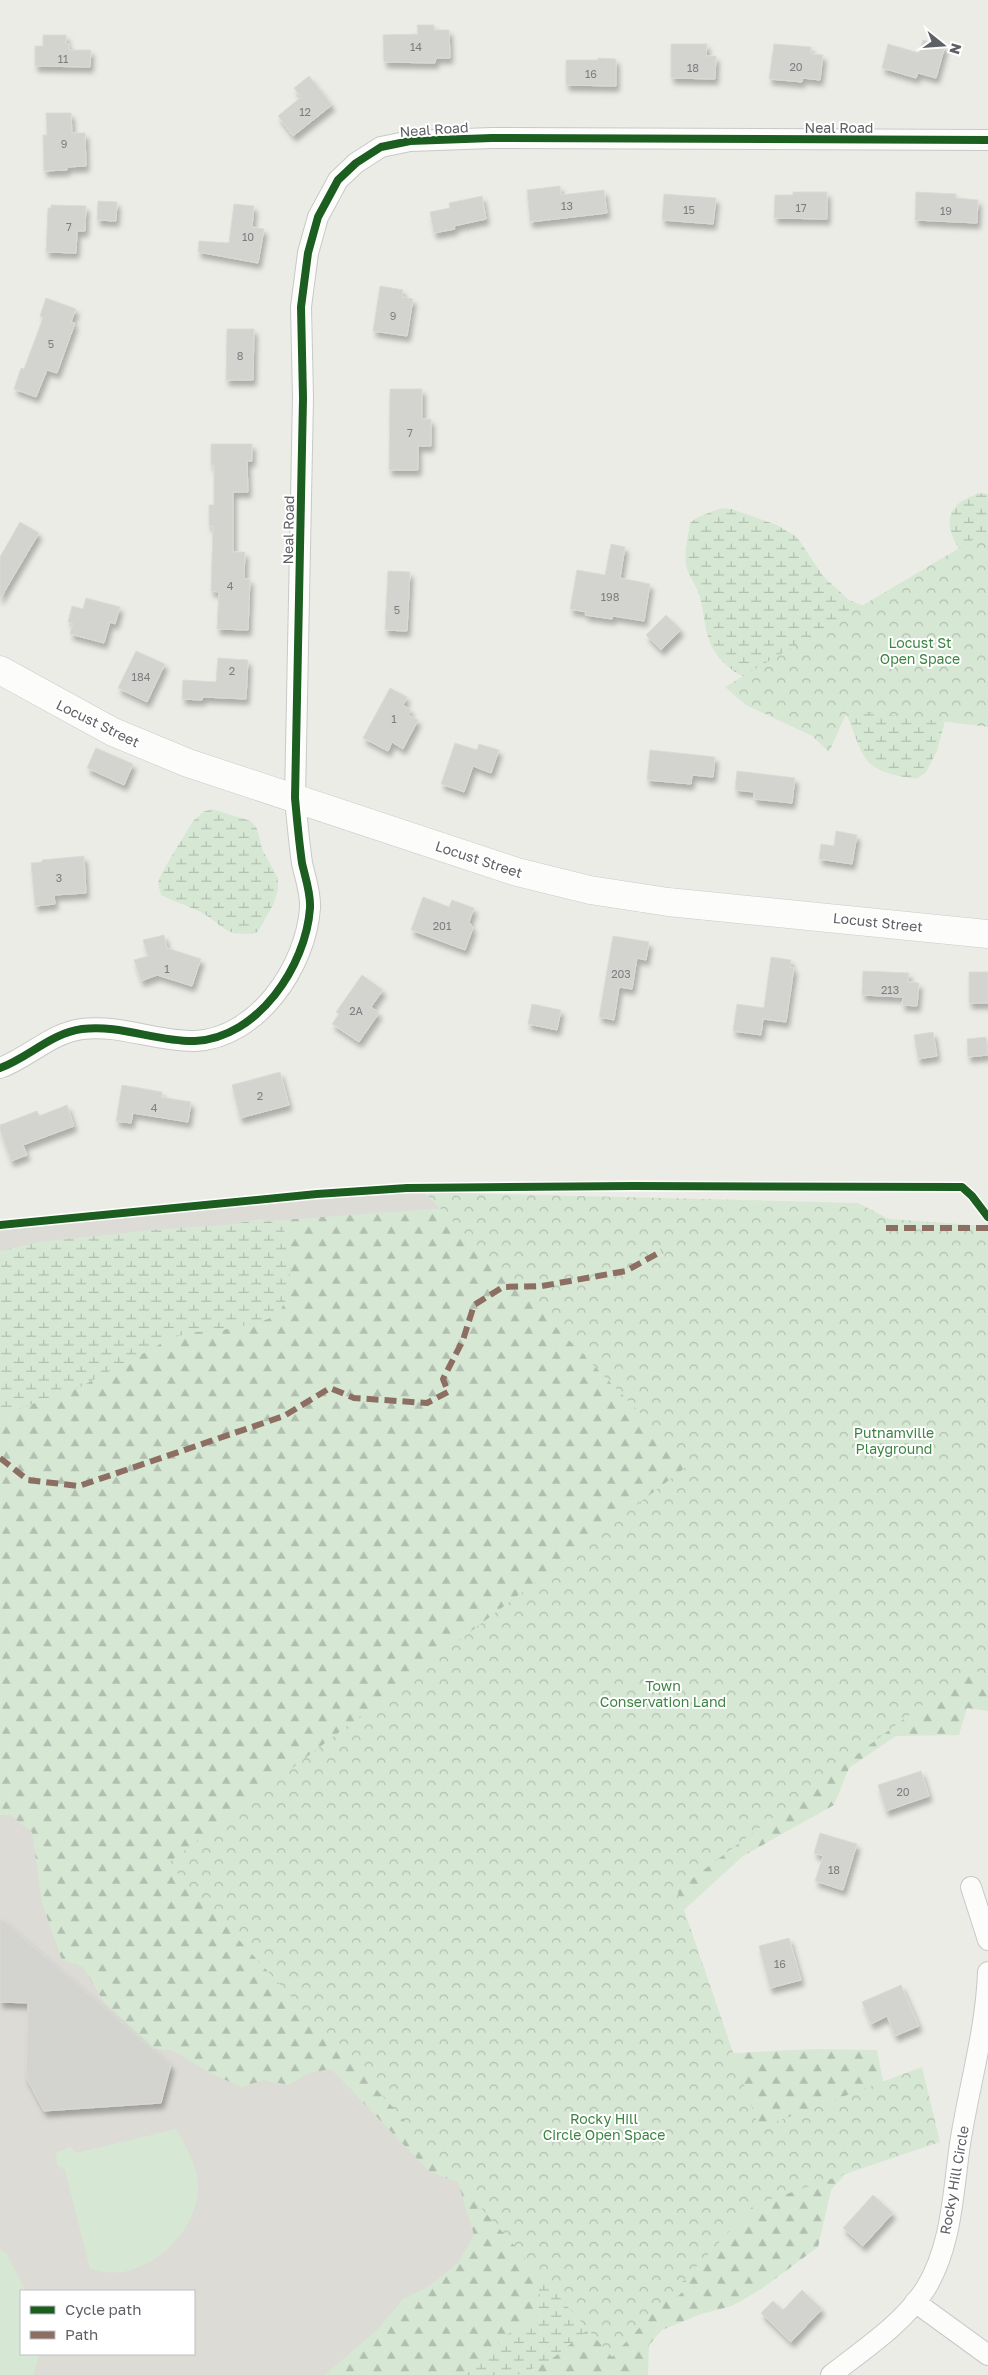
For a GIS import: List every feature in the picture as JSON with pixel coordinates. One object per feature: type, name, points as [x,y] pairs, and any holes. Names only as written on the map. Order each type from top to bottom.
[{"type":"main road","name":"Locust Street","points":[[0,670],[113,732],[188,763],[517,872],[590,890],[668,902],[988,934]]},
{"type":"street","name":"Neal Road","points":[[0,1068],[13,1063],[34,1048],[80,1029],[106,1028],[149,1036],[195,1041],[222,1036],[259,1012],[272,999],[290,971],[306,931],[310,907],[302,863],[295,798],[303,398],[301,307],[308,253],[318,217],[338,180],[356,163],[381,147],[410,141],[492,138],[988,140]]},
{"type":"street","points":[[971,1887],[988,1940]]},
{"type":"street","name":"Rocky Hill Circle","points":[[831,2375],[902,2318],[926,2288],[938,2262],[954,2201],[960,2144],[986,2008],[988,1972]]},
{"type":"street","points":[[915,2302],[988,2355]]},
{"type":"shaded area","points":[[424,1192],[502,1270],[389,2103],[612,2357],[595,2375],[0,2375],[0,1230],[291,1200]]},
{"type":"green space","points":[[978,493],[988,494],[988,685],[946,717],[937,751],[926,772],[917,779],[888,773],[874,767],[861,751],[845,712],[773,691],[754,683],[737,674],[723,662],[713,649],[706,631],[700,597],[686,564],[686,546],[690,523],[698,517],[721,508],[732,509],[777,525],[797,537],[823,576],[849,600],[882,613],[965,558],[951,533],[950,519],[952,512],[958,504]]},
{"type":"green space","name":"Locust St Open Space","points":[[988,531],[988,727],[848,710],[829,752],[812,736],[746,705],[725,687]]},
{"type":"green space","points":[[212,809],[251,821],[257,829],[263,851],[278,878],[278,889],[274,903],[258,932],[246,934],[230,931],[204,914],[161,895],[158,884],[159,879],[168,862],[193,821],[203,812]]},
{"type":"green space","name":"Town Conservation Land","points":[[424,1192],[858,1203],[889,1219],[988,1226],[988,1682],[973,1667],[677,1890],[759,2128],[922,2067],[940,2142],[754,2205],[612,2357],[389,2103],[168,1863],[690,1464]]},
{"type":"green space","name":"Rocky Hill Circle Open Space","points":[[512,1203],[988,1502],[988,1711],[967,1708],[959,1735],[896,1736],[849,1768],[834,1805],[743,1856],[684,1910],[733,2053],[815,2049],[877,2050],[889,2112],[859,2159],[831,2190],[818,2247],[760,2290],[732,2306],[701,2314],[662,2330],[649,2345],[648,2375],[325,2375],[377,2330],[403,2299],[428,2287],[458,2263],[474,2235],[458,2182],[430,2172],[331,2069],[309,2073],[288,2085],[264,2080],[242,2087],[212,2074],[172,2050],[154,2049],[104,2002],[83,1967],[62,1960],[42,1903],[32,1832],[10,1815],[0,1815],[0,1413],[21,1409],[120,1366],[171,1338],[193,1332],[217,1331],[257,1323],[278,1315],[291,1273],[288,1258],[288,1239],[284,1230],[270,1221]]},
{"type":"green space","points":[[261,1219],[281,1228],[289,1241],[290,1287],[278,1315],[257,1323],[217,1331],[193,1332],[171,1338],[80,1387],[0,1415],[0,1251],[39,1242],[163,1229],[228,1225]]},
{"type":"green space","points":[[176,2129],[193,2161],[198,2182],[197,2197],[187,2226],[167,2249],[155,2259],[141,2266],[118,2272],[90,2269],[65,2170],[57,2165],[56,2153],[70,2147],[76,2153]]},
{"type":"green space","points":[[0,2249],[6,2253],[25,2290],[20,2290],[20,2355],[39,2355],[34,2375],[0,2375]]},
{"type":"green space","points":[[689,2270],[687,2288],[677,2297],[594,2325],[548,2362],[517,2375],[465,2375],[506,2335],[535,2320],[540,2298],[538,2282],[540,2273]]},
{"type":"building","points":[[417,25],[434,25],[434,30],[449,30],[450,58],[436,58],[435,63],[384,62],[383,35],[418,34]]},
{"type":"building","points":[[43,35],[66,35],[66,44],[69,44],[69,50],[91,50],[90,67],[35,66],[35,46],[43,46]]},
{"type":"building","points":[[923,40],[945,46],[936,78],[918,73],[916,78],[882,68],[888,44],[919,53]]},
{"type":"building","points":[[671,44],[707,44],[706,56],[716,56],[715,79],[671,78]]},
{"type":"building","points":[[774,44],[811,47],[811,54],[823,55],[820,80],[802,78],[802,82],[769,79]]},
{"type":"building","points":[[598,58],[616,59],[616,86],[566,85],[566,60],[598,60]]},
{"type":"building","points":[[309,76],[332,105],[293,136],[278,116],[301,97],[294,88]]},
{"type":"building","points":[[46,113],[71,113],[72,133],[85,133],[86,166],[67,167],[67,170],[44,171],[43,135],[47,135]]},
{"type":"building","points":[[560,186],[561,195],[604,190],[607,213],[530,222],[527,190]]},
{"type":"building","points":[[793,192],[827,192],[827,219],[774,218],[775,195],[793,195]]},
{"type":"building","points":[[916,192],[956,194],[956,198],[978,200],[977,223],[915,220]]},
{"type":"building","points":[[664,194],[716,198],[713,224],[662,220]]},
{"type":"building","points":[[482,196],[486,219],[454,226],[455,229],[434,233],[430,212],[450,208],[449,203]]},
{"type":"building","points":[[98,201],[117,202],[116,221],[97,220]]},
{"type":"building","points":[[234,204],[254,206],[252,227],[264,229],[258,263],[198,252],[199,241],[229,243]]},
{"type":"building","points":[[51,205],[86,206],[85,231],[77,231],[76,253],[46,252],[48,208],[51,208]]},
{"type":"building","points":[[380,286],[403,290],[402,297],[413,299],[407,336],[373,331]]},
{"type":"building","points":[[46,298],[76,309],[71,322],[75,323],[57,373],[47,370],[36,397],[14,389],[21,368],[24,369],[43,318],[40,316]]},
{"type":"building","points":[[227,329],[254,329],[253,380],[226,380]]},
{"type":"building","points":[[390,389],[422,389],[422,419],[431,419],[431,446],[418,446],[418,470],[389,470]]},
{"type":"building","points":[[211,444],[252,444],[252,461],[247,461],[248,492],[233,492],[233,552],[245,552],[244,579],[250,579],[248,630],[217,629],[219,592],[211,591],[213,526],[209,526],[209,505],[214,505],[214,465],[211,465]]},
{"type":"building","points":[[20,522],[39,533],[0,599],[0,557]]},
{"type":"building","points":[[611,544],[625,547],[620,578],[650,584],[644,621],[613,616],[612,619],[585,615],[586,612],[570,609],[577,570],[605,575]]},
{"type":"building","points":[[388,571],[410,572],[407,631],[385,630]]},
{"type":"building","points":[[86,598],[120,607],[115,624],[110,622],[104,643],[70,634],[73,623],[68,622],[72,606],[83,609]]},
{"type":"building","points":[[666,615],[681,630],[661,650],[646,635]]},
{"type":"building","points":[[136,651],[165,664],[147,702],[118,688]]},
{"type":"building","points":[[218,658],[248,660],[246,699],[203,697],[202,700],[182,699],[183,680],[216,682]]},
{"type":"building","points":[[390,688],[407,697],[403,705],[411,710],[408,715],[418,720],[403,749],[392,742],[388,751],[363,738]]},
{"type":"building","points":[[455,743],[477,750],[479,744],[499,750],[491,773],[473,766],[464,792],[441,784]]},
{"type":"building","points":[[96,748],[133,764],[124,785],[87,768]]},
{"type":"building","points":[[650,750],[715,757],[713,777],[692,775],[691,784],[647,780]]},
{"type":"building","points":[[737,771],[795,778],[792,803],[754,799],[754,792],[735,790]]},
{"type":"building","points":[[836,831],[857,835],[852,864],[819,859],[821,844],[834,846]]},
{"type":"building","points":[[84,856],[86,893],[54,895],[55,904],[35,906],[31,863],[42,862],[42,860]]},
{"type":"building","points":[[423,897],[449,907],[452,900],[474,908],[469,922],[473,928],[465,950],[411,930]]},
{"type":"building","points":[[164,935],[167,948],[201,959],[192,986],[157,975],[141,981],[134,960],[148,956],[143,940]]},
{"type":"building","points":[[613,936],[649,942],[646,960],[637,958],[632,989],[619,987],[614,1020],[599,1017]]},
{"type":"building","points":[[771,957],[791,960],[790,967],[794,968],[786,1022],[763,1019],[761,1035],[733,1031],[737,1004],[764,1008]]},
{"type":"building","points":[[863,971],[909,973],[908,982],[919,983],[917,1006],[902,1005],[903,997],[862,995]]},
{"type":"building","points":[[969,972],[988,972],[988,1003],[969,1003]]},
{"type":"building","points":[[362,975],[383,990],[371,1007],[379,1013],[359,1042],[332,1024],[339,1014],[336,1012]]},
{"type":"building","points":[[532,1004],[561,1010],[557,1030],[528,1024]]},
{"type":"building","points":[[933,1032],[937,1056],[918,1059],[914,1035]]},
{"type":"building","points":[[986,1037],[988,1055],[968,1057],[967,1039]]},
{"type":"building","points":[[280,1072],[289,1105],[240,1118],[232,1085]]},
{"type":"building","points":[[122,1085],[162,1092],[161,1097],[191,1102],[188,1122],[133,1113],[131,1123],[116,1121]]},
{"type":"building","points":[[67,1105],[74,1126],[23,1145],[27,1155],[11,1161],[0,1125],[37,1111],[39,1116]]},
{"type":"building","points":[[921,1771],[929,1796],[886,1811],[878,1785]]},
{"type":"building","points":[[820,1833],[857,1844],[843,1890],[815,1881],[823,1856],[814,1853]]},
{"type":"building","points":[[0,1918],[171,2065],[161,2103],[44,2111],[26,2077],[28,2003],[0,2002]]},
{"type":"building","points":[[789,1938],[801,1980],[770,1988],[759,1946]]},
{"type":"building","points":[[901,1985],[919,2026],[895,2036],[887,2016],[871,2024],[862,2002]]},
{"type":"building","points":[[873,2195],[893,2213],[863,2246],[843,2228]]},
{"type":"building","points":[[802,2290],[822,2309],[791,2342],[761,2313],[773,2301],[783,2310]]},
{"type":"marked path","points":[[886,1228],[988,1228]]},
{"type":"marked path","points":[[0,1458],[28,1480],[79,1486],[284,1416],[330,1388],[354,1398],[427,1403],[448,1392],[443,1379],[463,1340],[474,1305],[503,1287],[542,1286],[626,1271],[662,1251]]},
{"type":"cycle path","points":[[0,1068],[60,1035],[82,1029],[110,1029],[181,1041],[195,1041],[218,1037],[239,1027],[258,1013],[275,995],[299,953],[310,908],[309,891],[302,863],[295,798],[303,398],[301,307],[308,253],[318,217],[338,180],[356,163],[381,147],[410,141],[492,138],[988,140]]},
{"type":"cycle path","points":[[0,1225],[317,1194],[407,1188],[633,1186],[962,1187],[972,1196],[988,1217]]},
{"type":"park label","name":"Putnamville Playground","points":[[894,1440]]}]
